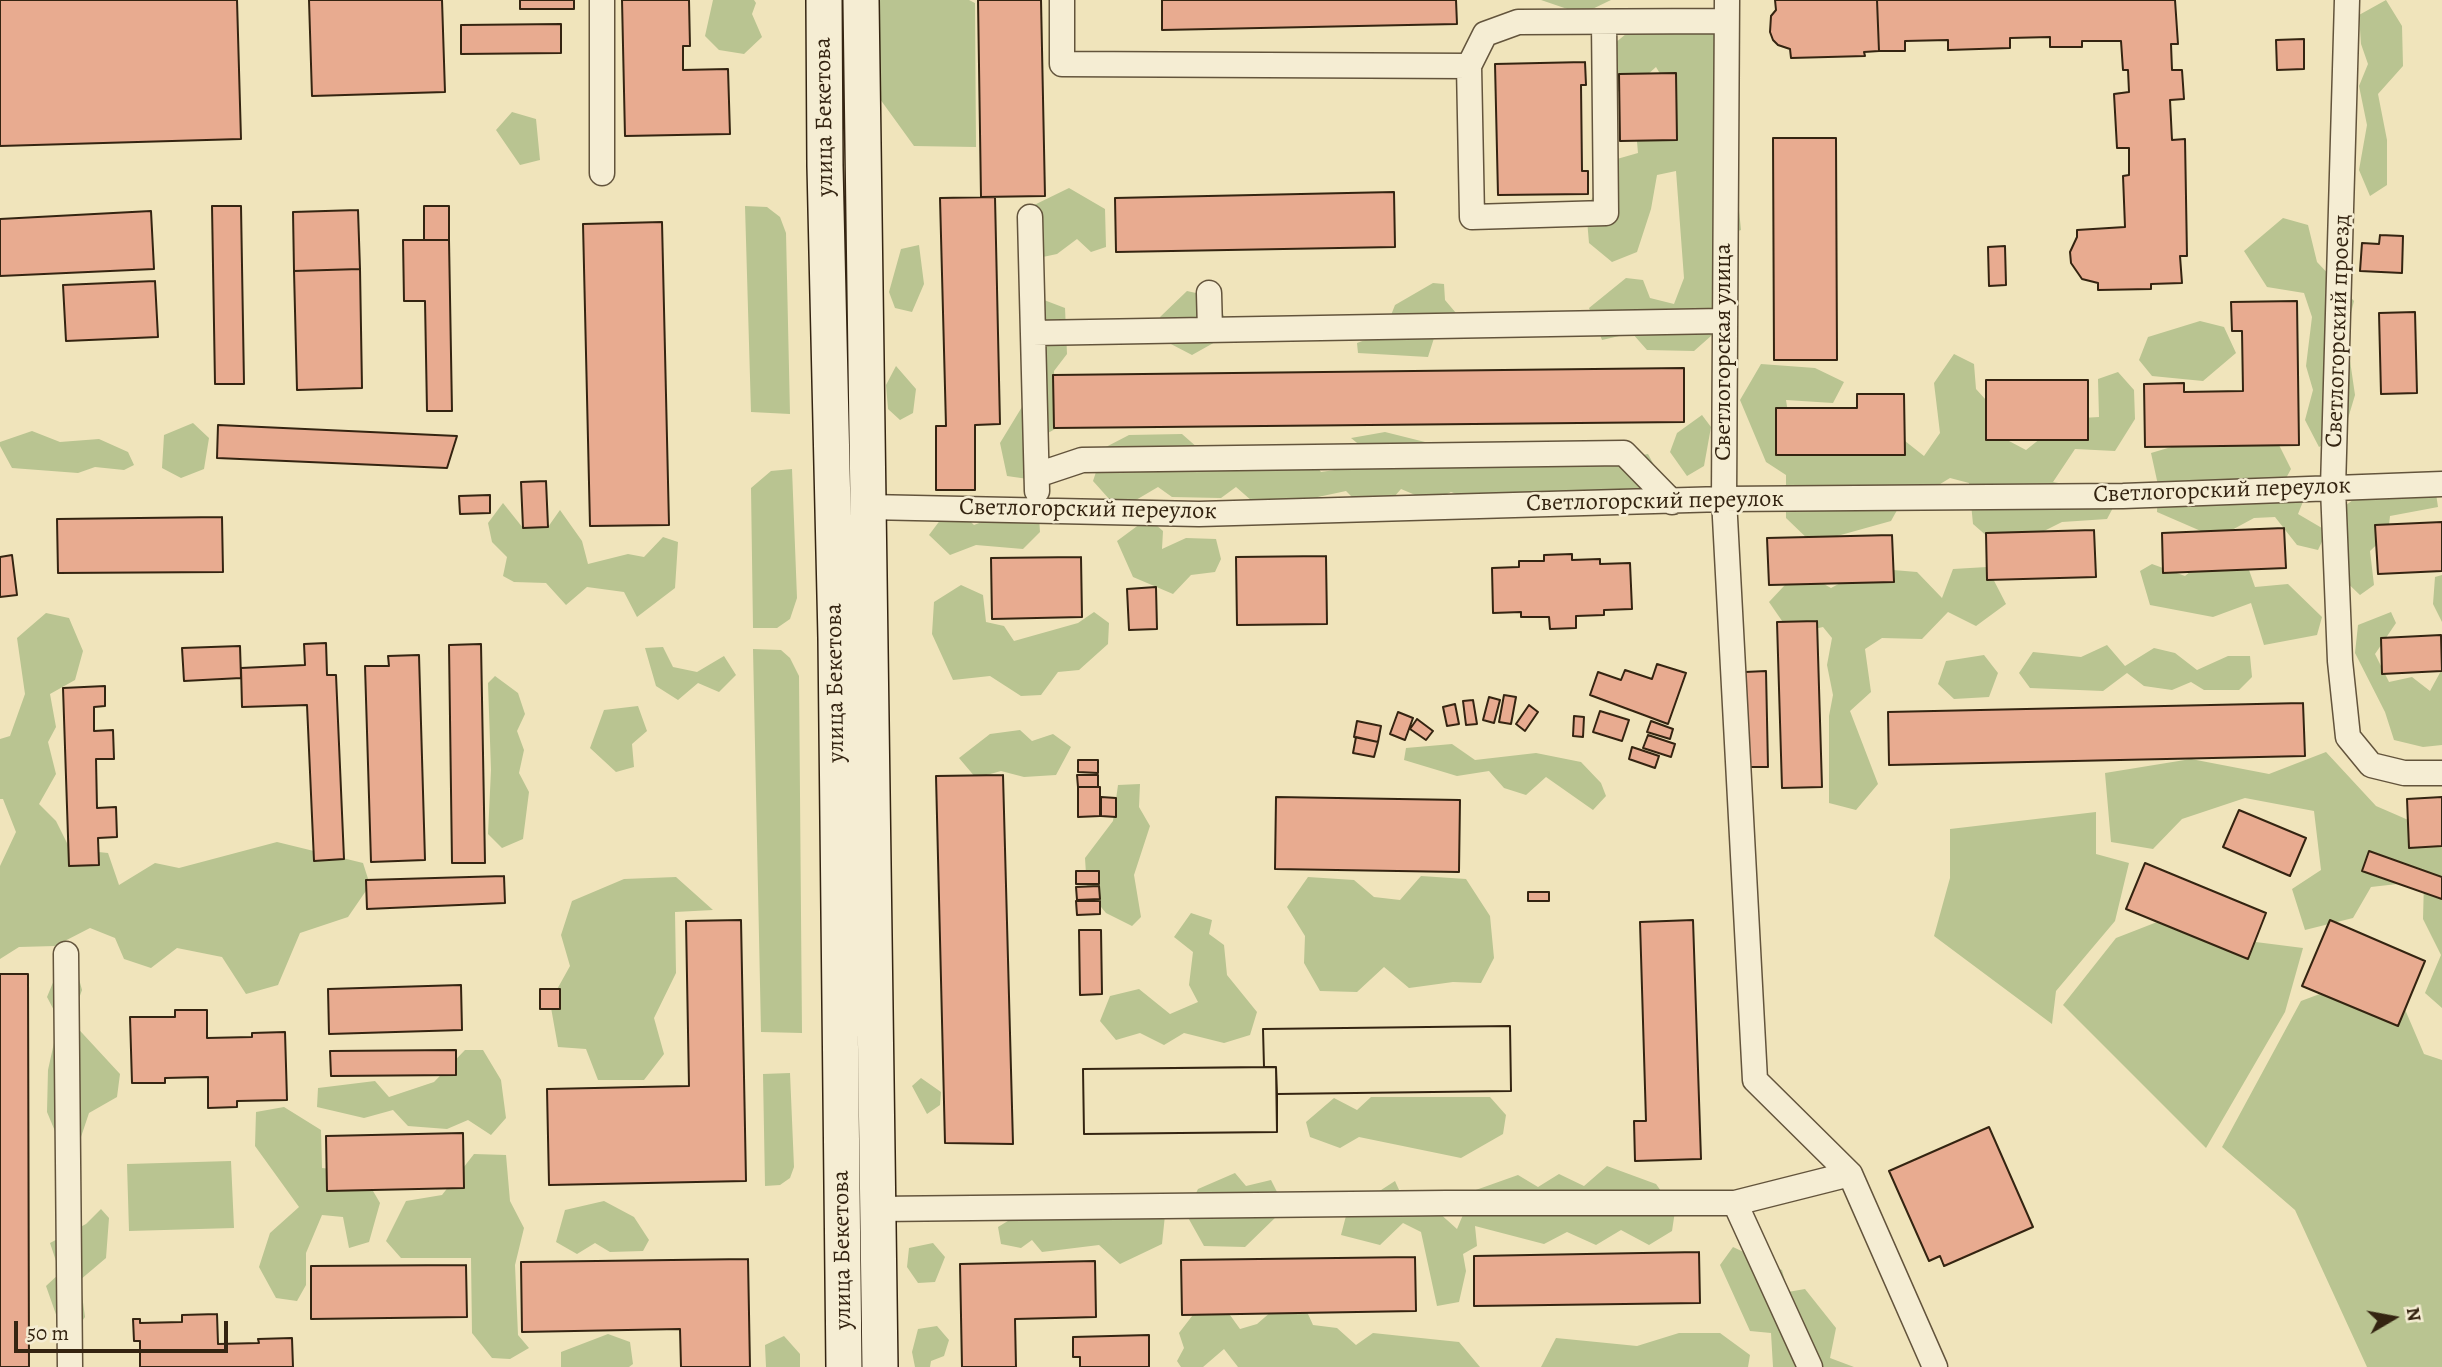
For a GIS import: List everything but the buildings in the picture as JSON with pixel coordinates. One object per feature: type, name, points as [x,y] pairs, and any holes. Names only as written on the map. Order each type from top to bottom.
[{"type":"main road","name":"улица Бекетова","points":[[824,0],[825,179],[836,638],[844,1367]]},
{"type":"main road","name":"улица Бекетова","points":[[861,0],[880,1367]]},
{"type":"street","points":[[602,0],[602,173]]},
{"type":"street","points":[[1062,0],[1062,64],[1469,66]]},
{"type":"street","name":"Светлогорский проезд","points":[[2347,0],[2333,488],[2340,661],[2348,737],[2371,765],[2404,773],[2442,773]]},
{"type":"street","points":[[1604,22],[1606,213],[1472,217],[1469,66],[1485,34],[1518,22],[1604,22],[1726,10]]},
{"type":"street","name":"Светлогорская улица","points":[[1726,10],[1724,499],[1755,1080],[1850,1174]]},
{"type":"street","points":[[1030,217],[1037,509]]},
{"type":"street","points":[[1209,293],[1210,330]]},
{"type":"street","points":[[1033,334],[1723,321]]},
{"type":"street","points":[[1037,475],[1082,460],[1624,453],[1672,502]]},
{"type":"street","name":"Светлогорский переулок","points":[[868,507],[1199,514],[1724,499],[2123,496],[2442,484]]},
{"type":"street","points":[[66,954],[70,1367]]},
{"type":"street","points":[[878,1209],[1735,1203],[1850,1174],[1935,1367]]},
{"type":"street","points":[[1735,1203],[1810,1367]]},
{"type":"green space","points":[[713,0],[754,0],[756,3],[752,14],[762,37],[744,54],[719,50],[705,36]]},
{"type":"green space","points":[[868,0],[969,0],[975,3],[976,147],[914,146],[872,88]]},
{"type":"green space","points":[[1541,0],[1611,0],[1582,14]]},
{"type":"green space","points":[[2386,0],[2402,26],[2403,66],[2378,94],[2387,140],[2387,185],[2370,196],[2359,170],[2367,125],[2359,86],[2368,64],[2361,44],[2359,15]]},
{"type":"green space","points":[[1649,15],[1722,32],[1730,84],[1714,113],[1732,140],[1719,187],[1739,210],[1741,230],[1718,238],[1728,321],[1694,351],[1647,350],[1632,333],[1602,340],[1589,308],[1626,278],[1643,280],[1650,298],[1674,304],[1684,278],[1676,171],[1657,175],[1651,209],[1637,252],[1612,262],[1589,243],[1586,208],[1617,159],[1638,153],[1635,119],[1668,87],[1656,67],[1637,84],[1609,95],[1609,48]]},
{"type":"green space","points":[[512,112],[536,119],[540,160],[520,165],[496,130]]},
{"type":"green space","points":[[1069,188],[1105,209],[1106,247],[1091,252],[1077,239],[1057,254],[1038,258],[1045,282],[1044,300],[1065,308],[1067,354],[1054,371],[1055,429],[1041,437],[1028,479],[1007,476],[1000,443],[1025,402],[1020,336],[1027,295],[1028,208]]},
{"type":"green space","points":[[745,206],[767,207],[780,217],[786,233],[790,414],[751,412]]},
{"type":"green space","points":[[2283,218],[2308,225],[2317,262],[2354,301],[2346,333],[2355,395],[2344,432],[2319,447],[2305,420],[2313,390],[2306,366],[2312,317],[2304,293],[2267,287],[2244,251]]},
{"type":"green space","points":[[919,245],[924,284],[912,312],[895,308],[889,292],[901,249]]},
{"type":"green space","points":[[1433,283],[1444,284],[1445,300],[1461,319],[1435,335],[1428,357],[1358,353],[1357,343],[1384,333],[1395,305]]},
{"type":"green space","points":[[1187,291],[1214,297],[1225,318],[1217,341],[1192,355],[1169,343],[1160,317]]},
{"type":"green space","points":[[2200,321],[2224,327],[2236,353],[2203,381],[2152,376],[2139,360],[2148,337]]},
{"type":"green space","points":[[1954,354],[1974,364],[1976,389],[1996,411],[1992,432],[2026,450],[2065,419],[2099,417],[2098,379],[2118,372],[2134,390],[2135,419],[2115,451],[2075,449],[2053,482],[2086,488],[2115,504],[2107,519],[2062,522],[2004,551],[1973,524],[1969,483],[1950,478],[1932,489],[1911,485],[1891,521],[1812,543],[1786,518],[1786,475],[1766,462],[1740,400],[1761,364],[1815,368],[1844,382],[1833,403],[1786,400],[1791,432],[1886,426],[1924,456],[1940,433],[1934,383]]},
{"type":"green space","points":[[896,366],[916,389],[913,413],[900,420],[888,409],[886,385]]},
{"type":"green space","points":[[1702,415],[1711,427],[1704,466],[1687,476],[1670,452],[1677,433]]},
{"type":"green space","points":[[193,423],[209,438],[204,469],[181,478],[162,468],[164,435]]},
{"type":"green space","points":[[2229,430],[2277,441],[2291,469],[2284,482],[2304,499],[2298,514],[2327,531],[2318,550],[2297,545],[2275,517],[2254,518],[2217,538],[2157,512],[2158,485],[2151,453]]},
{"type":"green space","points":[[32,431],[60,442],[99,439],[128,452],[134,465],[124,470],[95,467],[78,473],[12,468],[0,442]]},
{"type":"green space","points":[[1385,432],[1433,444],[1590,465],[1648,454],[1662,480],[1648,509],[1537,491],[1511,514],[1451,492],[1432,502],[1401,489],[1387,505],[1365,510],[1346,491],[1318,497],[1309,517],[1260,508],[1236,487],[1221,498],[1172,497],[1158,487],[1119,510],[1093,481],[1104,448],[1129,435],[1182,434],[1207,456],[1305,450],[1321,472],[1355,467],[1367,451],[1351,438]]},
{"type":"green space","points":[[792,469],[797,598],[790,619],[777,628],[753,628],[751,488],[771,471]]},
{"type":"green space","points":[[2390,473],[2433,473],[2438,507],[2390,516],[2388,534],[2370,551],[2374,585],[2360,595],[2339,575],[2342,508]]},
{"type":"green space","points":[[503,503],[523,528],[548,527],[560,510],[582,541],[588,564],[628,554],[644,557],[663,537],[678,542],[675,588],[637,617],[624,592],[587,587],[566,605],[546,583],[514,582],[503,576],[507,557],[492,542],[488,523]]},
{"type":"green space","points":[[947,511],[961,512],[974,525],[1007,512],[1039,518],[1040,532],[1023,549],[976,545],[950,555],[929,535]]},
{"type":"green space","points":[[1148,518],[1163,531],[1162,549],[1186,538],[1216,539],[1221,559],[1215,572],[1191,575],[1173,594],[1133,577],[1117,541]]},
{"type":"green space","points":[[2209,556],[2244,556],[2255,587],[2288,584],[2322,617],[2317,635],[2264,645],[2251,603],[2213,617],[2150,605],[2140,571],[2152,564],[2185,576]]},
{"type":"green space","points":[[1987,567],[2006,604],[1976,626],[1948,612],[1922,639],[1882,638],[1865,649],[1871,692],[1850,711],[1878,784],[1856,810],[1829,803],[1829,716],[1833,695],[1827,665],[1832,638],[1823,627],[1791,634],[1769,602],[1799,570],[1831,588],[1869,568],[1917,572],[1942,598],[1953,569]]},
{"type":"green space","points":[[2442,575],[2442,622],[2433,604],[2435,577]]},
{"type":"green space","points":[[961,585],[983,595],[986,622],[1004,626],[1014,641],[1078,623],[1094,612],[1109,623],[1108,644],[1079,670],[1058,672],[1041,695],[1021,696],[990,676],[953,680],[932,634],[934,602]]},
{"type":"green space","points":[[2391,612],[2396,623],[2375,654],[2389,682],[2412,677],[2430,691],[2442,669],[2442,745],[2423,747],[2394,740],[2385,712],[2355,653],[2358,625]]},
{"type":"green space","points":[[46,613],[69,618],[83,651],[75,680],[50,694],[56,727],[48,742],[56,774],[39,804],[56,821],[70,849],[108,853],[119,885],[155,863],[179,868],[277,842],[363,863],[370,885],[348,917],[300,933],[278,985],[246,994],[222,957],[177,948],[151,968],[124,959],[115,938],[90,928],[55,946],[19,947],[0,959],[0,866],[16,832],[3,799],[0,799],[0,739],[10,736],[25,694],[17,638]]},
{"type":"green space","points":[[2107,645],[2125,666],[2154,648],[2175,653],[2197,670],[2228,656],[2250,656],[2252,677],[2239,690],[2204,690],[2191,682],[2172,690],[2144,686],[2127,673],[2103,691],[2030,688],[2019,673],[2033,652],[2081,657]]},
{"type":"green space","points":[[663,647],[673,667],[697,672],[724,656],[736,675],[719,692],[698,683],[678,700],[656,686],[645,648]]},
{"type":"green space","points":[[753,649],[781,650],[790,658],[799,676],[802,1033],[761,1032]]},
{"type":"green space","points":[[1984,655],[1998,673],[1989,697],[1954,699],[1938,684],[1946,661]]},
{"type":"green space","points":[[495,676],[518,693],[525,714],[517,731],[524,750],[519,773],[529,792],[523,839],[502,848],[488,834],[491,770],[488,683]]},
{"type":"green space","points":[[638,706],[647,731],[632,744],[634,767],[616,772],[590,748],[604,710]]},
{"type":"green space","points":[[1020,730],[1032,741],[1053,734],[1071,747],[1056,775],[1024,777],[1001,771],[976,778],[959,758],[990,734]]},
{"type":"green space","points":[[1452,744],[1475,760],[1536,753],[1581,762],[1601,783],[1606,796],[1593,810],[1546,777],[1526,795],[1504,788],[1489,771],[1457,776],[1404,760],[1406,748]]},
{"type":"green space","points":[[2326,752],[2376,806],[2436,832],[2442,829],[2442,1008],[2425,993],[2441,955],[2423,919],[2424,881],[2371,887],[2353,918],[2305,930],[2292,889],[2321,870],[2314,811],[2245,798],[2182,819],[2153,849],[2111,842],[2105,773],[2191,759],[2269,774]]},
{"type":"green space","points":[[1140,784],[1139,807],[1150,826],[1134,875],[1141,917],[1132,926],[1106,913],[1087,890],[1085,858],[1113,821],[1118,785]]},
{"type":"green space","points":[[2096,812],[2096,854],[2129,863],[2115,921],[2056,991],[2052,1024],[1934,936],[1950,878],[1950,829]]},
{"type":"green space","points":[[1421,876],[1466,879],[1490,916],[1494,958],[1481,983],[1453,982],[1409,988],[1384,967],[1357,992],[1320,991],[1304,963],[1305,936],[1287,907],[1308,877],[1354,880],[1374,897],[1400,900]]},
{"type":"green space","points":[[676,877],[713,910],[675,912],[676,973],[654,1018],[664,1054],[644,1080],[598,1080],[586,1049],[558,1047],[550,1002],[570,966],[561,935],[572,901],[624,879]]},
{"type":"green space","points":[[1191,913],[1212,920],[1209,934],[1224,945],[1227,975],[1257,1012],[1250,1035],[1224,1043],[1184,1033],[1164,1045],[1140,1033],[1116,1040],[1100,1021],[1110,996],[1139,989],[1170,1014],[1198,1002],[1189,985],[1193,952],[1174,937]]},
{"type":"green space","points":[[2170,917],[2216,937],[2303,948],[2285,1012],[2206,1148],[2063,1005],[2116,938]]},
{"type":"green space","points":[[59,968],[76,968],[82,990],[71,1021],[120,1074],[117,1097],[89,1113],[77,1149],[62,1148],[47,1112],[48,1070],[59,1020],[47,997]]},
{"type":"green space","points":[[2360,979],[2398,993],[2424,1054],[2442,1060],[2442,1367],[2367,1367],[2295,1210],[2222,1147],[2301,1001]]},
{"type":"green space","points":[[465,1050],[483,1050],[501,1080],[506,1118],[491,1135],[468,1120],[447,1129],[408,1126],[393,1110],[364,1118],[317,1107],[318,1088],[375,1081],[389,1097],[434,1082]]},
{"type":"green space","points":[[790,1073],[794,1167],[790,1178],[780,1185],[765,1186],[763,1074]]},
{"type":"green space","points":[[921,1078],[941,1092],[940,1105],[927,1114],[912,1086]]},
{"type":"green space","points":[[1371,1097],[1490,1097],[1506,1115],[1503,1134],[1461,1158],[1359,1137],[1340,1148],[1310,1137],[1306,1122],[1334,1098],[1357,1110]]},
{"type":"green space","points":[[284,1107],[321,1130],[322,1168],[362,1172],[380,1203],[369,1242],[349,1248],[343,1217],[322,1215],[306,1253],[306,1285],[297,1301],[276,1298],[259,1267],[270,1233],[299,1207],[255,1146],[256,1112]]},
{"type":"green space","points":[[474,1154],[506,1155],[510,1201],[524,1228],[515,1265],[518,1335],[529,1348],[510,1359],[492,1358],[472,1333],[471,1258],[401,1258],[386,1241],[406,1201],[442,1195]]},
{"type":"green space","points":[[231,1161],[234,1228],[129,1231],[127,1164]]},
{"type":"green space","points":[[1607,1166],[1656,1184],[1675,1211],[1672,1231],[1649,1245],[1621,1230],[1596,1245],[1567,1232],[1544,1244],[1475,1226],[1477,1246],[1463,1254],[1466,1271],[1459,1302],[1437,1306],[1421,1232],[1403,1223],[1380,1245],[1341,1235],[1347,1212],[1395,1181],[1409,1212],[1437,1211],[1457,1229],[1473,1191],[1518,1175],[1538,1187],[1559,1174],[1584,1186]]},
{"type":"green space","points":[[1235,1173],[1246,1186],[1271,1180],[1280,1198],[1277,1216],[1245,1247],[1204,1246],[1186,1214],[1198,1189]]},
{"type":"green space","points":[[604,1201],[634,1217],[649,1240],[643,1251],[610,1252],[595,1243],[577,1254],[556,1242],[565,1210]]},
{"type":"green space","points":[[101,1209],[109,1218],[106,1258],[80,1280],[85,1317],[74,1333],[59,1323],[46,1286],[60,1273],[50,1243],[86,1224]]},
{"type":"green space","points":[[1021,1213],[1165,1215],[1162,1244],[1120,1264],[1099,1245],[1042,1252],[1032,1240],[1021,1248],[1001,1244],[998,1227]]},
{"type":"green space","points":[[933,1243],[945,1257],[935,1282],[918,1283],[907,1267],[909,1248]]},
{"type":"green space","points":[[1733,1247],[1782,1270],[1788,1292],[1805,1289],[1836,1328],[1830,1358],[1854,1367],[1773,1367],[1771,1333],[1750,1331],[1720,1265]]},
{"type":"green space","points":[[1303,1303],[1313,1325],[1337,1328],[1356,1345],[1373,1333],[1459,1342],[1480,1367],[1238,1367],[1224,1349],[1203,1367],[1181,1367],[1177,1361],[1184,1348],[1179,1333],[1199,1307],[1225,1308],[1240,1329],[1257,1324],[1279,1305]]},
{"type":"green space","points":[[937,1326],[949,1340],[944,1356],[931,1361],[930,1367],[915,1367],[912,1352],[918,1329]]},
{"type":"green space","points":[[1679,1333],[1720,1333],[1750,1355],[1748,1367],[1541,1367],[1556,1338],[1637,1346]]},
{"type":"green space","points":[[608,1334],[630,1342],[633,1364],[629,1367],[561,1367],[561,1352]]},
{"type":"green space","points":[[784,1336],[800,1354],[800,1367],[766,1367],[765,1345]]}]
